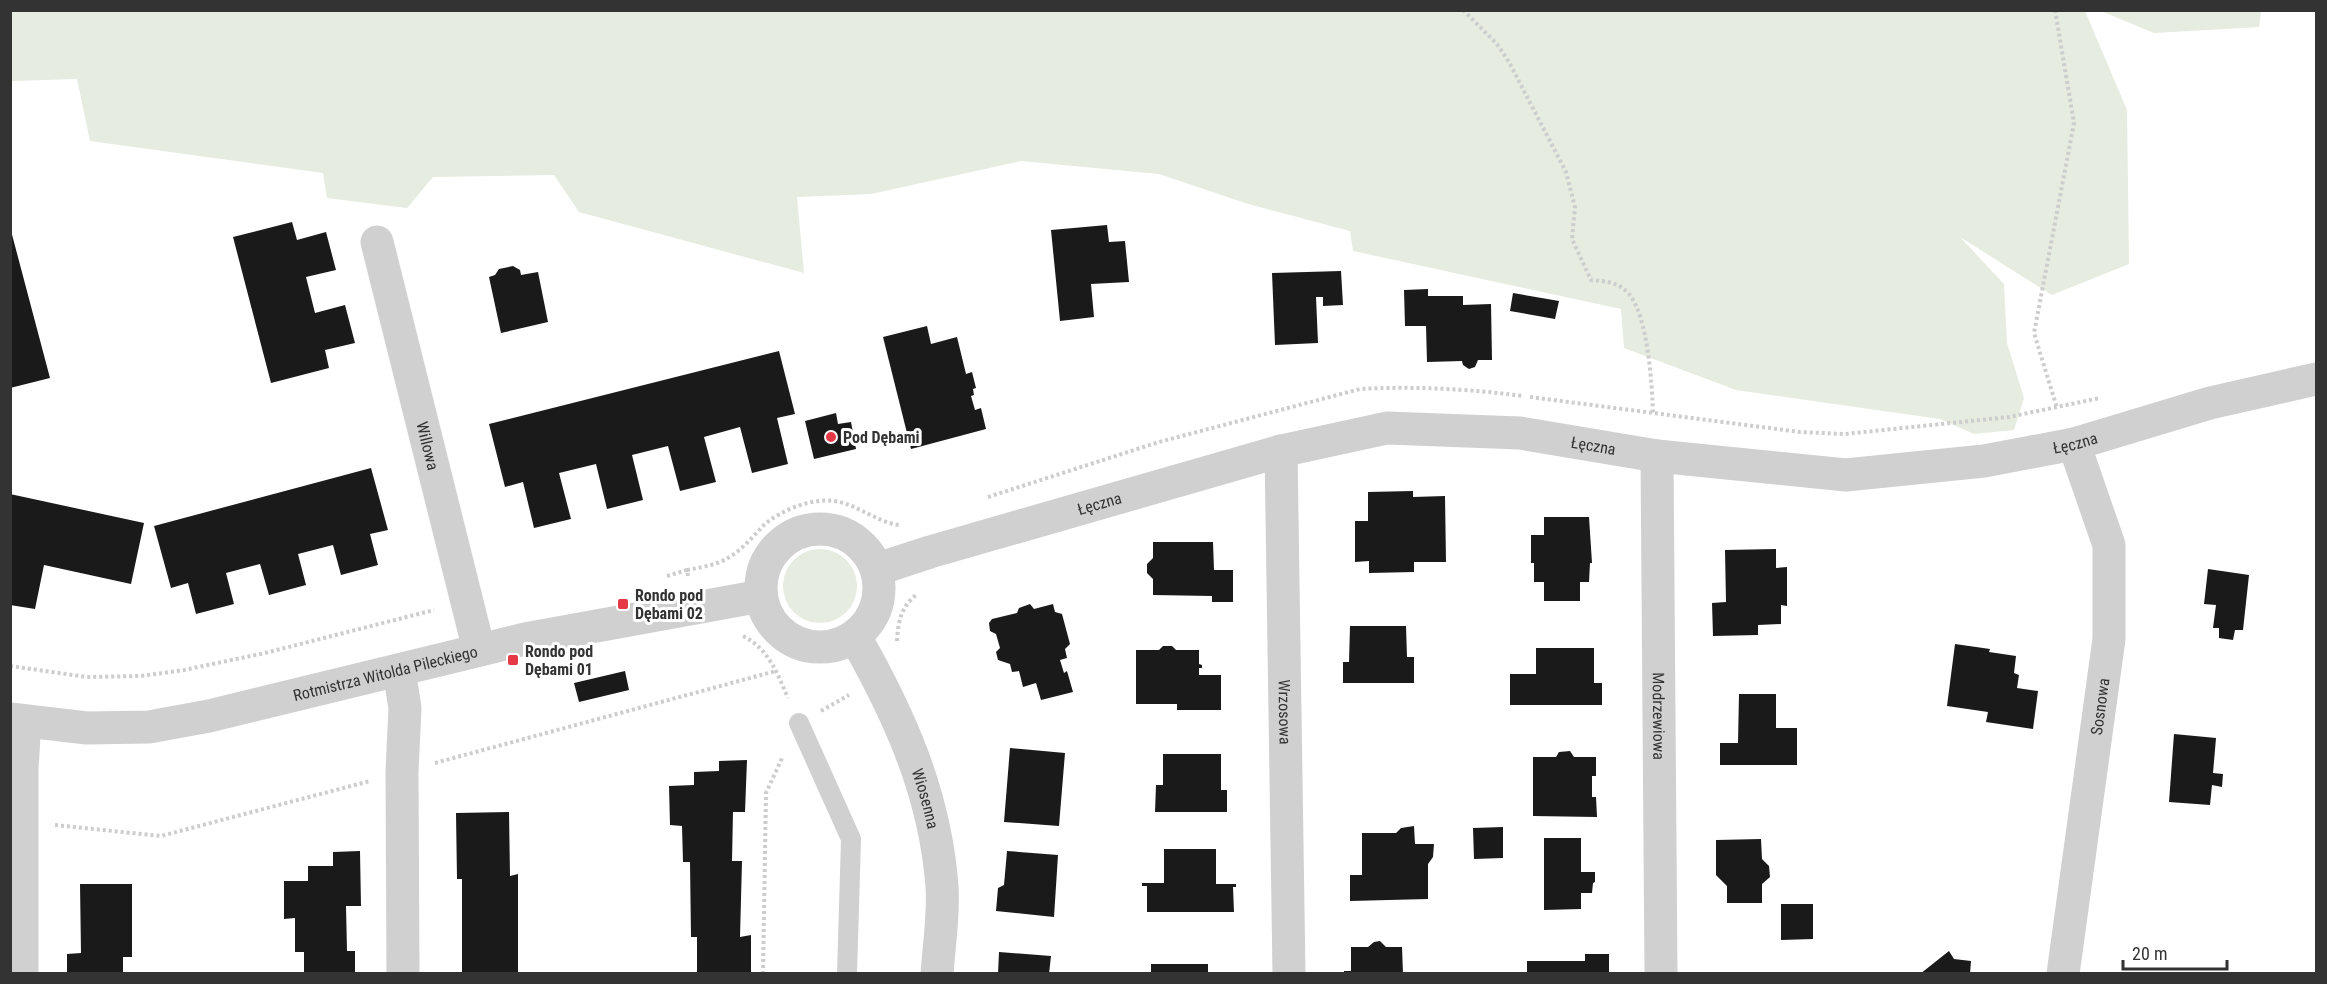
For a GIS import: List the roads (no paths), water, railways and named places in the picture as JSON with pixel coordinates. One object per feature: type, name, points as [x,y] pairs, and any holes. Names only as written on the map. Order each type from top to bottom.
[{"type":"street","name":"Willowa","points":[[377,242],[479,650]]},
{"type":"street","name":"Łęczna","points":[[878,569],[1281,451],[1387,428],[1520,433],[1657,456],[1846,475],[1984,461],[2074,444],[2210,403],[2316,379]]},
{"type":"street","name":"Sosnowa","points":[[2063,974],[2109,639],[2109,545],[2074,444]]},
{"type":"street","name":"Wrzosowa","points":[[1281,451],[1289,974]]},
{"type":"street","name":"Modrzewiowa","points":[[1657,456],[1661,974]]},
{"type":"street","points":[[836,529],[864,547],[878,569],[880,592],[874,616],[855,637],[831,646],[807,646],[782,634],[767,616],[761,596],[763,570],[776,546],[803,530],[836,529]]},
{"type":"street","name":"Rotmistrza Witolda Pileckiego","points":[[18,720],[87,728],[149,727],[208,716],[479,650],[761,596]]},
{"type":"street","name":"Wiosenna","points":[[855,637],[879,678],[906,735],[930,804],[942,888],[937,974]]},
{"type":"street","points":[[399,670],[405,708],[402,772],[403,974]]},
{"type":"street","points":[[18,720],[22,768],[22,974]]},
{"type":"lane","points":[[799,723],[851,839],[847,974]]},
{"type":"place","name":"Pod Dębami","points":[[831,437]]},
{"type":"place","name":"Rondo pod Dębami 02","points":[[623,604]]},
{"type":"place","name":"Rondo pod Dębami 01","points":[[513,660]]}]
